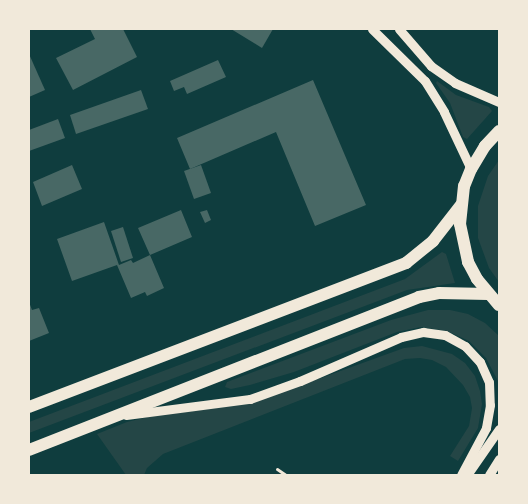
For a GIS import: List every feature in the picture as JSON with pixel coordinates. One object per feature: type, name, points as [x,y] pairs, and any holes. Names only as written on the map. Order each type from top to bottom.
[{"type":"main road","points":[[499,131],[485,146],[471,169],[464,186],[460,205],[462,243],[472,270],[488,294],[499,305]]},
{"type":"main road","points":[[29,407],[406,263],[433,242],[460,205]]},
{"type":"main road","points":[[29,450],[419,298],[439,293],[488,294]]},
{"type":"street","points":[[372,29],[425,81],[444,112],[471,169]]},
{"type":"street","points":[[399,29],[431,66],[439,72],[455,83],[499,102]]},
{"type":"street","points":[[118,416],[250,399],[401,337],[423,332],[445,335],[465,346],[480,362],[489,382],[490,405],[486,428],[461,475]]},
{"type":"street","points":[[468,475],[499,429]]},
{"type":"street","points":[[489,475],[499,459]]},
{"type":"path","points":[[277,469],[286,475]]},
{"type":"shaded area","points":[[437,81],[456,95],[489,107],[492,111],[467,139],[463,137],[450,103],[436,83]]},
{"type":"shaded area","points":[[499,160],[499,282],[489,268],[478,238],[478,206],[488,176]]},
{"type":"shaded area","points":[[442,252],[446,254],[455,283],[407,290],[29,433],[29,422],[405,279]]},
{"type":"shaded area","points":[[428,310],[450,310],[468,314],[485,323],[498,335],[499,390],[498,381],[486,358],[469,341],[447,331],[421,327],[397,332],[294,372],[250,385],[231,389],[225,387],[227,382],[391,320]]},
{"type":"shaded area","points":[[422,346],[452,354],[465,363],[475,376],[480,391],[482,404],[478,428],[458,461],[450,456],[469,426],[472,408],[470,397],[463,385],[446,367],[432,360],[420,358],[405,359],[163,454],[147,468],[144,475],[126,475],[97,434],[127,422],[152,416],[249,404],[404,348]]},
{"type":"building","points":[[90,29],[123,29],[137,57],[73,90],[56,58],[95,39]]},
{"type":"building","points":[[231,29],[273,29],[262,48]]},
{"type":"building","points":[[29,54],[45,90],[29,97]]},
{"type":"building","points":[[218,60],[226,77],[187,94],[184,87],[174,91],[170,81]]},
{"type":"building","points":[[313,80],[366,205],[315,226],[276,132],[190,169],[177,138]]},
{"type":"building","points":[[141,90],[148,109],[76,134],[70,115]]},
{"type":"building","points":[[58,119],[65,138],[29,151],[29,130]]},
{"type":"building","points":[[72,165],[82,189],[42,206],[33,182]]},
{"type":"building","points":[[201,165],[211,193],[194,199],[184,171]]},
{"type":"building","points":[[181,210],[192,237],[150,255],[138,228]]},
{"type":"building","points":[[207,210],[211,220],[205,223],[200,212]]},
{"type":"building","points":[[104,222],[119,265],[131,260],[133,263],[150,255],[164,288],[147,296],[145,292],[131,298],[117,265],[72,281],[57,239]]},
{"type":"building","points":[[123,227],[133,258],[121,262],[111,231]]},
{"type":"building","points":[[29,302],[32,310],[39,308],[49,333],[29,341]]}]
